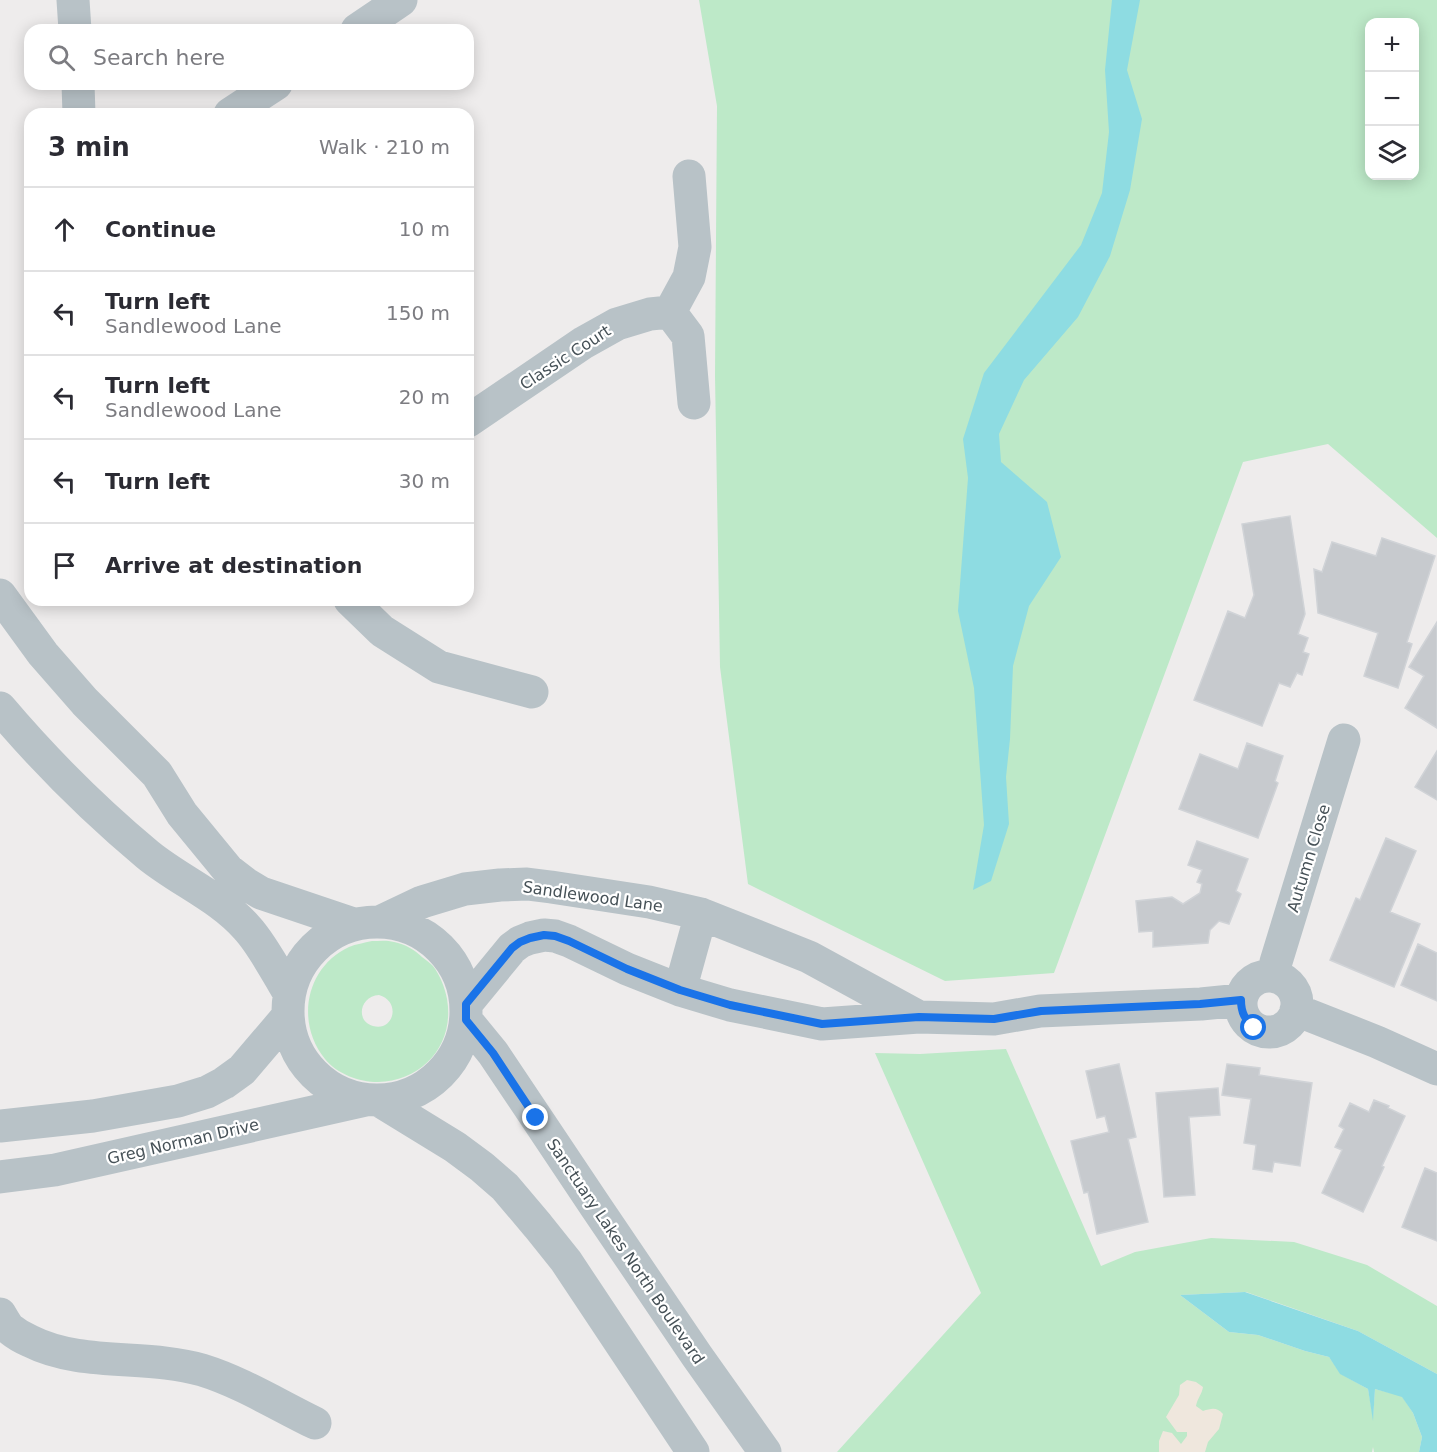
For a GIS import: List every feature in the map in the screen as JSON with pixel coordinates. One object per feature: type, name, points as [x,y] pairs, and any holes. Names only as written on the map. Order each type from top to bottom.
[{"type":"street","points":[[73,0],[75,24]]},
{"type":"street","points":[[366,24],[401,0]]},
{"type":"street","points":[[78,90],[79,108]]},
{"type":"street","points":[[239,108],[267,90]]},
{"type":"street","points":[[689,176],[695,247],[689,277],[670,312],[688,336],[694,403]]},
{"type":"street","name":"Classic Court","points":[[474,417],[617,324],[650,314],[670,312]]},
{"type":"street","points":[[0,595],[43,654],[85,702],[157,774],[182,814],[228,870],[261,892],[368,923],[408,926],[430,938],[449,957],[461,979],[466,1012],[460,1045],[447,1067],[428,1085],[406,1096],[373,1101]]},
{"type":"street","points":[[356,606],[382,631],[439,667],[532,692]]},
{"type":"street","points":[[0,708],[31,745],[109,821],[150,856],[218,903],[249,929],[288,1004],[294,1046],[311,1073],[336,1091],[373,1101],[455,1146],[505,1187],[566,1261],[693,1452]]},
{"type":"street","name":"Autumn Close","points":[[1274,976],[1276,962],[1344,740]]},
{"type":"street","name":"Sandlewood Lane","points":[[368,923],[422,902],[465,890],[500,885],[527,884],[608,895],[701,914],[809,957],[919,1017]]},
{"type":"street","points":[[680,990],[701,914]]},
{"type":"street","points":[[0,1126],[93,1116],[178,1101],[207,1092],[224,1083],[242,1070],[288,1004],[297,970],[312,949],[331,934],[368,923]]},
{"type":"street","name":"Sandlewood Lane","points":[[466,1012],[512,948],[520,942],[544,935],[569,941],[627,969],[680,990],[730,1005],[822,1024],[919,1017],[994,1019],[1041,1011],[1241,1000]]},
{"type":"street","points":[[1263,976],[1274,976],[1285,981],[1293,989],[1297,999],[1292,1020],[1284,1028],[1274,1032],[1263,1032],[1254,1028],[1241,1011],[1241,1000],[1252,981],[1263,976]]},
{"type":"street","points":[[1296,1010],[1437,1069]]},
{"type":"street","name":"Sanctuary Lakes North Boulevard","points":[[466,1012],[697,1356],[765,1452]]},
{"type":"street","name":"Greg Norman Drive","points":[[0,1177],[55,1170],[373,1101]]},
{"type":"street","points":[[0,1314],[11,1330],[37,1345],[92,1357],[157,1362],[201,1370],[224,1378],[315,1423]]},
{"type":"green space","points":[[699,0],[1437,0],[1437,538],[1328,444],[1243,462],[1054,973],[945,981],[748,884],[720,667],[715,376],[717,106]]},
{"type":"green space","points":[[372,941],[402,944],[432,965],[445,990],[448,1015],[441,1045],[422,1067],[409,1075],[378,1082],[363,1081],[349,1076],[330,1064],[316,1044],[310,1029],[308,1013],[315,981],[323,968],[334,956],[349,947]],"holes":[[[379,995],[386,999],[392,1009],[390,1021],[380,1027],[367,1023],[362,1014],[364,1004],[373,996]]]},
{"type":"green space","points":[[1006,1049],[1101,1266],[1135,1252],[1211,1238],[1294,1242],[1367,1265],[1437,1306],[1437,1374],[1358,1331],[1246,1292],[1180,1295],[1229,1332],[1258,1335],[1329,1357],[1341,1374],[1368,1389],[1373,1417],[1375,1389],[1402,1396],[1413,1413],[1422,1437],[1419,1452],[1374,1452],[1373,1447],[1372,1452],[837,1452],[981,1293],[875,1053],[920,1054]]},
{"type":"sand","points":[[1187,1380],[1203,1387],[1196,1406],[1203,1411],[1214,1409],[1223,1414],[1219,1429],[1208,1442],[1205,1452],[1159,1452],[1159,1441],[1163,1431],[1172,1433],[1181,1444],[1187,1436],[1187,1432],[1177,1432],[1166,1417],[1179,1395],[1180,1385]]},
{"type":"water","points":[[1112,0],[1140,0],[1127,70],[1142,119],[1130,190],[1110,256],[1078,317],[1024,380],[999,434],[1001,462],[1047,502],[1061,557],[1029,606],[1013,666],[1006,777],[1009,824],[991,881],[973,890],[984,825],[974,688],[958,611],[968,478],[963,439],[984,373],[1081,245],[1102,193],[1109,132],[1105,70]]},
{"type":"water","points":[[1245,1292],[1358,1331],[1437,1374],[1437,1452],[1419,1452],[1422,1437],[1413,1413],[1402,1397],[1375,1389],[1373,1421],[1368,1389],[1340,1374],[1329,1357],[1258,1335],[1229,1332],[1180,1295]]},
{"type":"building","points":[[1290,516],[1305,614],[1298,634],[1308,638],[1303,652],[1309,654],[1302,675],[1297,673],[1290,687],[1279,683],[1262,726],[1194,700],[1228,611],[1245,618],[1254,595],[1242,524]]},
{"type":"building","points":[[1382,538],[1435,556],[1407,642],[1412,644],[1398,688],[1364,676],[1378,633],[1318,613],[1314,569],[1322,572],[1332,542],[1376,556]]},
{"type":"building","points":[[1437,622],[1437,728],[1405,708],[1424,676],[1409,667]]},
{"type":"building","points":[[1247,743],[1283,756],[1275,781],[1278,783],[1258,838],[1179,809],[1200,754],[1238,769]]},
{"type":"building","points":[[1437,751],[1437,800],[1415,787]]},
{"type":"building","points":[[1386,838],[1416,851],[1390,912],[1420,924],[1394,987],[1330,960],[1356,898],[1360,900]]},
{"type":"building","points":[[1197,841],[1248,859],[1236,891],[1241,894],[1229,924],[1219,921],[1210,930],[1208,943],[1153,947],[1153,931],[1139,932],[1136,901],[1172,897],[1183,904],[1200,893],[1202,884],[1197,882],[1202,870],[1188,865]]},
{"type":"building","points":[[1418,944],[1437,953],[1437,1001],[1401,985]]},
{"type":"building","points":[[1119,1064],[1136,1137],[1128,1139],[1148,1222],[1097,1234],[1088,1192],[1084,1193],[1071,1141],[1109,1132],[1105,1116],[1097,1118],[1086,1071]]},
{"type":"building","points":[[1227,1064],[1260,1068],[1259,1075],[1312,1083],[1300,1166],[1274,1162],[1272,1172],[1253,1169],[1256,1145],[1244,1143],[1251,1099],[1222,1095]]},
{"type":"building","points":[[1218,1088],[1220,1115],[1189,1117],[1195,1195],[1164,1197],[1156,1093]]},
{"type":"building","points":[[1374,1100],[1405,1116],[1363,1212],[1322,1193],[1342,1150],[1335,1147],[1344,1129],[1339,1126],[1350,1103],[1369,1112]]},
{"type":"building","points":[[1425,1168],[1437,1173],[1437,1241],[1402,1227]]},
{"type":"route","points":[[536,1118],[493,1053],[466,1020],[466,1004],[512,948],[520,942],[544,935],[569,941],[627,969],[680,990],[730,1005],[822,1024],[919,1017],[994,1019],[1041,1011],[1241,1000],[1241,1011],[1254,1028]]}]
